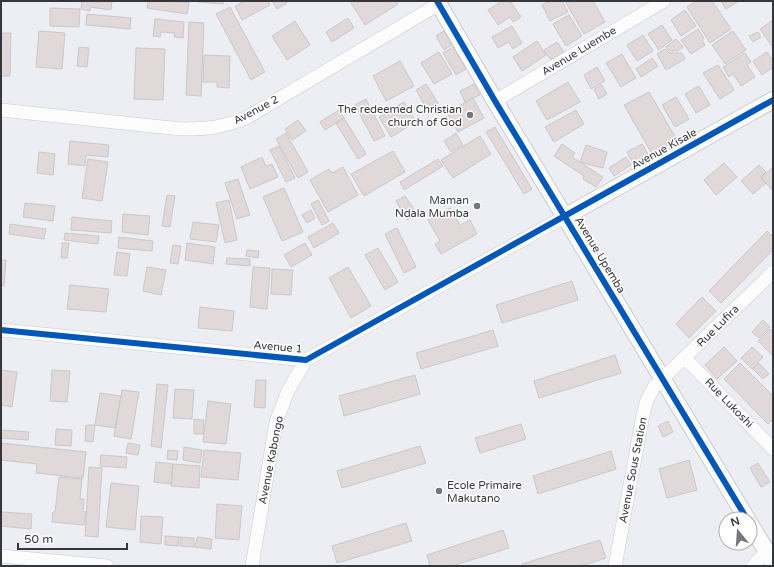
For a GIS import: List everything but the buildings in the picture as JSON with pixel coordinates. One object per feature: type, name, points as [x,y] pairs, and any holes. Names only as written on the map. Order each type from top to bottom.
[{"type":"street","name":"Avenue Luembe","points":[[495,101],[664,1]]},
{"type":"street","name":"Avenue Upemba","points":[[438,3],[495,101],[566,216],[742,511]]},
{"type":"street","name":"Avenue 2","points":[[1,110],[180,129],[209,129],[228,125],[246,118],[438,3]]},
{"type":"street","name":"Avenue Kisale","points":[[566,216],[773,100]]},
{"type":"street","name":"Avenue 1","points":[[1,330],[306,360],[566,216]]},
{"type":"street","name":"Rue Lufira","points":[[663,380],[773,272]]},
{"type":"street","name":"Rue Lukoshi","points":[[685,358],[773,449]]},
{"type":"street","name":"Avenue Kabongo","points":[[252,566],[276,422],[288,392],[306,360]]},
{"type":"street","name":"Avenue Sous Station","points":[[615,566],[643,415],[647,400],[654,387],[663,380]]},
{"type":"street","points":[[753,566],[770,557],[758,537]]},
{"type":"street","points":[[1,556],[107,566]]},
{"type":"cycle path","points":[[437,1],[495,101],[742,511]]},
{"type":"cycle path","points":[[1,330],[306,360],[773,100]]},
{"type":"place","name":"The redeemed Christian church of God","points":[[470,115]]},
{"type":"place","name":"Maman Ndala Mumba","points":[[477,206]]},
{"type":"place","name":"Ecole Primaire Makutano","points":[[439,491]]}]
